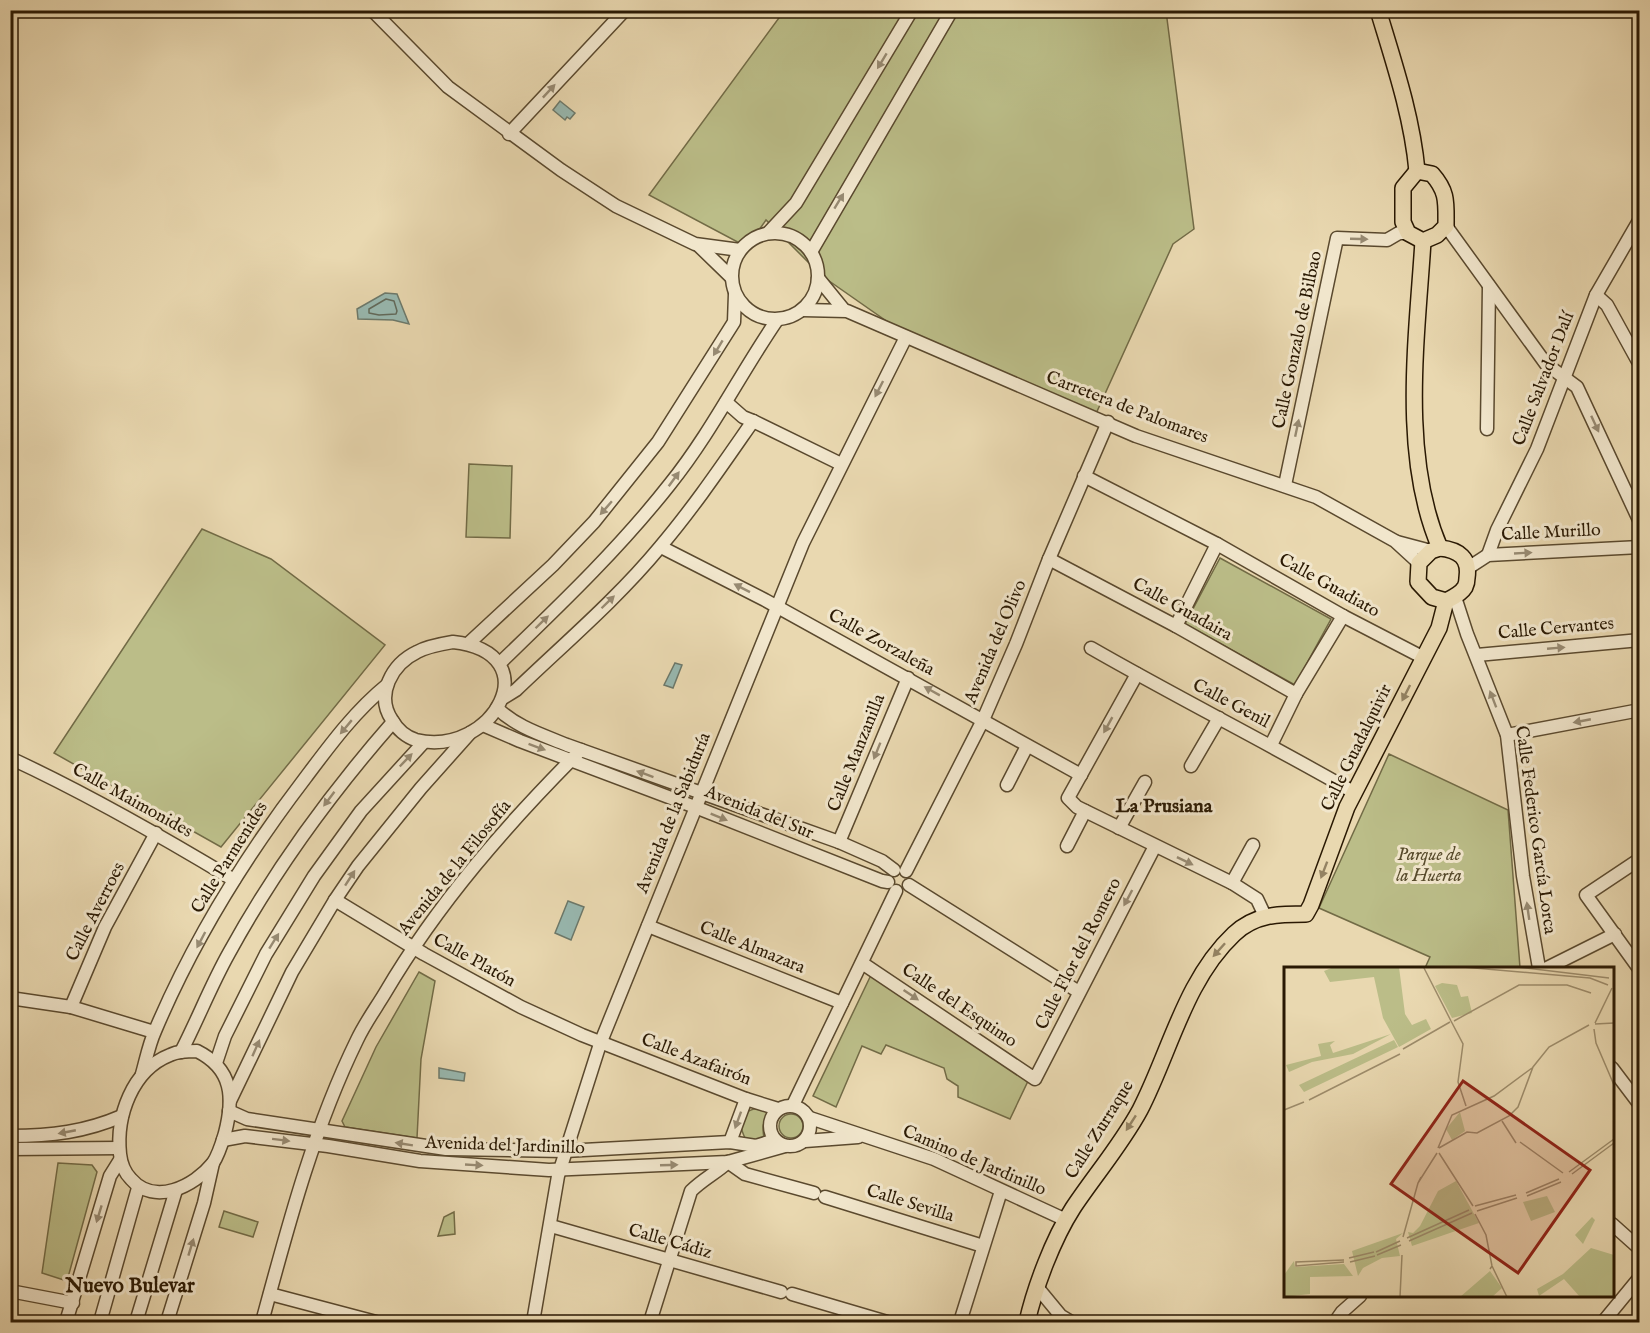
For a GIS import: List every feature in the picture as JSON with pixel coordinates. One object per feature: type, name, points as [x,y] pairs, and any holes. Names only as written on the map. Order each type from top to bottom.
[{"type":"main road","points":[[1378,10],[1414,137],[1417,171],[1403,188],[1403,222],[1408,233],[1435,234]]},
{"type":"main road","points":[[1417,171],[1432,174],[1442,186],[1446,202],[1435,234],[1414,393],[1419,474],[1435,549]]},
{"type":"main road","points":[[1435,549],[1451,549],[1461,555],[1468,568],[1466,586],[1450,599],[1431,597],[1418,582],[1419,564],[1435,549]]},
{"type":"main road","name":"Calle Guadalquivir","points":[[1265,916],[1306,914],[1347,807],[1439,628],[1450,599]]},
{"type":"main road","name":"Calle Zurraque","points":[[1027,1323],[1036,1287],[1066,1220],[1139,1110],[1207,964],[1234,933],[1253,920],[1265,916]]},
{"type":"street","points":[[372,10],[448,87],[509,134],[616,206],[698,245],[740,250]]},
{"type":"street","points":[[509,134],[626,10]]},
{"type":"street","points":[[768,233],[796,203],[912,10]]},
{"type":"street","points":[[811,252],[952,10]]},
{"type":"street","name":"Calle Salvador Dalí","points":[[1488,555],[1497,530],[1537,449],[1596,295],[1640,219]]},
{"type":"street","points":[[469,643],[553,565],[594,522],[658,442],[734,322],[735,294],[731,277],[732,267],[740,250],[752,239],[768,233],[784,234],[799,240],[811,252],[817,264],[816,290],[803,310],[791,316],[777,320],[760,317],[745,308],[735,294]]},
{"type":"street","name":"Calle Gonzalo de Bilbao","points":[[1285,485],[1337,238],[1387,240],[1399,233],[1408,233]]},
{"type":"street","points":[[1435,234],[1457,242],[1546,364],[1577,387],[1640,522]]},
{"type":"street","points":[[698,245],[731,277]]},
{"type":"street","name":"Carretera de Palomares","points":[[818,278],[844,310]]},
{"type":"street","points":[[1487,429],[1489,286]]},
{"type":"street","points":[[1596,295],[1607,305],[1640,364]]},
{"type":"street","name":"Carretera de Palomares","points":[[803,310],[844,310],[1136,435],[1316,497],[1395,541],[1419,564]]},
{"type":"street","points":[[500,663],[614,552],[671,483],[726,402],[777,320]]},
{"type":"street","name":"Avenida de la Sabiduría","points":[[533,1323],[560,1169],[600,1044],[803,543],[906,337]]},
{"type":"street","points":[[726,402],[743,417],[841,464]]},
{"type":"street","points":[[500,703],[505,684],[500,663],[490,653],[469,643],[453,642],[417,652],[392,673],[387,686],[385,704],[386,711],[401,731],[411,739],[424,742],[450,740],[470,733],[483,725],[500,703],[632,579],[661,547],[707,488],[753,421]]},
{"type":"street","name":"Avenida del Olivo","points":[[900,870],[982,720],[1108,422]]},
{"type":"street","name":"Calle Guadiato","points":[[1084,476],[1217,544],[1343,616],[1424,658]]},
{"type":"street","name":"Carretera de Palomares","points":[[1395,541],[1435,549]]},
{"type":"street","points":[[1176,626],[1217,544]]},
{"type":"street","name":"Calle Zorzaleña","points":[[661,547],[776,606],[1081,775]]},
{"type":"street","name":"Calle Murillo","points":[[1468,568],[1488,555],[1640,547]]},
{"type":"street","name":"Calle Guadaira","points":[[1049,559],[1176,626],[1296,694]]},
{"type":"street","name":"Calle Federico García Lorca","points":[[1450,599],[1476,655],[1507,735],[1524,876],[1539,967]]},
{"type":"street","points":[[1271,745],[1296,694],[1343,616]]},
{"type":"street","name":"Calle Cervantes","points":[[1476,655],[1640,640]]},
{"type":"street","name":"Calle Genil","points":[[1091,648],[1355,793]]},
{"type":"street","points":[[1137,674],[1068,798],[1077,807],[1232,884],[1257,899],[1265,916]]},
{"type":"street","name":"Calle Manzanilla","points":[[839,842],[908,678]]},
{"type":"street","name":"Calle Parmenides","points":[[142,1074],[154,1032],[175,988],[234,880],[318,760],[363,707],[387,686]]},
{"type":"street","name":"Avenida del Sur","points":[[500,703],[504,715],[526,728],[700,794],[839,842],[900,870]]},
{"type":"street","points":[[1507,735],[1640,710]]},
{"type":"street","points":[[1191,766],[1219,718]]},
{"type":"street","points":[[181,1052],[228,953],[287,856],[332,795],[393,722]]},
{"type":"street","name":"Avenida del Sur","points":[[483,725],[892,886]]},
{"type":"street","points":[[167,1323],[207,1194],[213,1163],[223,1140],[230,1106],[292,972],[358,866],[421,788],[470,733]]},
{"type":"street","points":[[216,1063],[225,1036],[266,954],[314,876],[361,811],[424,742]]},
{"type":"street","points":[[1007,785],[1027,746]]},
{"type":"street","name":"Avenida de la Filosofía","points":[[262,1323],[313,1145],[358,1038],[412,947],[434,916],[479,860],[581,750]]},
{"type":"street","name":"Calle Maimonides","points":[[10,758],[64,782],[234,880]]},
{"type":"street","points":[[1119,828],[1145,782]]},
{"type":"street","points":[[1067,846],[1085,811]]},
{"type":"street","name":"Calle Averroes","points":[[70,1007],[105,927],[156,833]]},
{"type":"street","points":[[1232,884],[1253,845]]},
{"type":"street","name":"Calle Flor del Romero","points":[[1035,1079],[1155,846]]},
{"type":"street","points":[[1640,859],[1586,895],[1640,970]]},
{"type":"street","points":[[793,1106],[862,963],[892,886],[890,873],[900,870],[909,875],[909,885]]},
{"type":"street","points":[[892,886],[901,891],[909,885]]},
{"type":"street","points":[[909,885],[1079,992]]},
{"type":"street","name":"Calle Platón","points":[[335,900],[412,947],[521,1007],[600,1044]]},
{"type":"street","name":"Calle Almazara","points":[[648,926],[842,1004]]},
{"type":"street","points":[[1551,967],[1615,934]]},
{"type":"street","name":"Calle del Esquimo","points":[[862,963],[1035,1079]]},
{"type":"street","points":[[10,998],[70,1007],[154,1032]]},
{"type":"street","name":"Calle Azafairón","points":[[600,1044],[778,1109]]},
{"type":"street","points":[[213,1163],[200,1175],[176,1190],[161,1193],[138,1188],[127,1175],[120,1154],[119,1135],[122,1116],[129,1095],[142,1074],[156,1062],[171,1054],[181,1052],[197,1051],[216,1063],[226,1080],[230,1106]]},
{"type":"street","points":[[1614,1071],[1639,1103]]},
{"type":"street","points":[[730,1142],[746,1098]]},
{"type":"street","name":"Avenida del Jardinillo","points":[[230,1106],[247,1119],[446,1149],[565,1151],[730,1142],[756,1146],[780,1143]]},
{"type":"street","points":[[810,1118],[809,1134],[799,1144],[780,1143],[771,1134],[771,1120],[778,1109],[793,1106],[800,1108],[810,1118],[868,1137]]},
{"type":"street","points":[[10,1136],[59,1134],[96,1127],[122,1116]]},
{"type":"street","name":"Avenida del Jardinillo","points":[[223,1140],[245,1136],[420,1161],[560,1169],[728,1162],[780,1143]]},
{"type":"street","points":[[805,1140],[868,1137]]},
{"type":"street","name":"Camino de Jardinillo","points":[[868,1137],[934,1159],[1066,1220]]},
{"type":"street","points":[[10,1149],[120,1154]]},
{"type":"street","points":[[66,1323],[110,1176],[120,1154]]},
{"type":"street","points":[[650,1323],[691,1191],[704,1178],[718,1171],[728,1162]]},
{"type":"street","name":"Calle Sevilla","points":[[728,1162],[745,1174],[983,1246]]},
{"type":"street","points":[[100,1323],[138,1188]]},
{"type":"street","points":[[136,1323],[176,1190]]},
{"type":"street","points":[[960,1323],[1001,1191]]},
{"type":"street","name":"Calle Cádiz","points":[[551,1226],[887,1323]]},
{"type":"street","points":[[1614,1226],[1640,1249]]},
{"type":"street","points":[[1603,1323],[1640,1277]]},
{"type":"street","points":[[1036,1287],[1061,1316],[1071,1323]]},
{"type":"street","points":[[10,1291],[73,1303]]},
{"type":"street","points":[[270,1294],[376,1323]]},
{"type":"street","points":[[1335,1323],[1342,1312],[1359,1297]]},
{"type":"green space","points":[[784,11],[1166,11],[1194,229],[1173,244],[1094,418],[918,343],[822,276],[766,220],[747,247],[649,195]]},
{"type":"green space","points":[[469,464],[512,466],[510,538],[466,537]]},
{"type":"green space","points":[[202,529],[271,559],[385,645],[221,847],[54,753]]},
{"type":"green space","points":[[1220,558],[1331,619],[1295,685],[1185,624]]},
{"type":"green space","name":"Parque de la Huerta","points":[[1389,754],[1508,810],[1520,967],[1425,967],[1430,957],[1319,908]]},
{"type":"green space","points":[[419,972],[435,981],[421,1059],[417,1138],[345,1127],[342,1121],[376,1047]]},
{"type":"green space","points":[[871,975],[1029,1079],[1010,1119],[958,1097],[958,1086],[947,1079],[944,1068],[886,1045],[881,1054],[862,1046],[836,1107],[813,1096]]},
{"type":"green space","points":[[760,1108],[769,1112],[765,1119],[764,1138],[758,1141],[745,1138],[741,1127],[744,1114]]},
{"type":"green space","points":[[791,1114],[800,1117],[803,1126],[800,1135],[791,1138],[782,1135],[779,1126],[782,1117]]},
{"type":"green space","points":[[58,1163],[92,1165],[97,1172],[67,1281],[42,1273]]},
{"type":"green space","points":[[224,1211],[258,1222],[253,1237],[219,1227]]},
{"type":"green space","points":[[454,1212],[455,1234],[438,1236],[444,1217]]},
{"type":"water","points":[[560,101],[575,113],[570,119],[567,117],[565,120],[553,110]]},
{"type":"water","points":[[385,293],[397,294],[409,324],[393,320],[358,319],[357,309]]},
{"type":"water","points":[[675,663],[682,665],[673,688],[664,685]]},
{"type":"water","points":[[568,901],[584,907],[571,940],[555,933]]},
{"type":"water","points":[[439,1068],[465,1073],[464,1081],[439,1078]]},
{"type":"district","name":"La Prusiana","points":[[1164,806]]},
{"type":"district","name":"Nuevo Bulevar","points":[[130,1286]]}]
